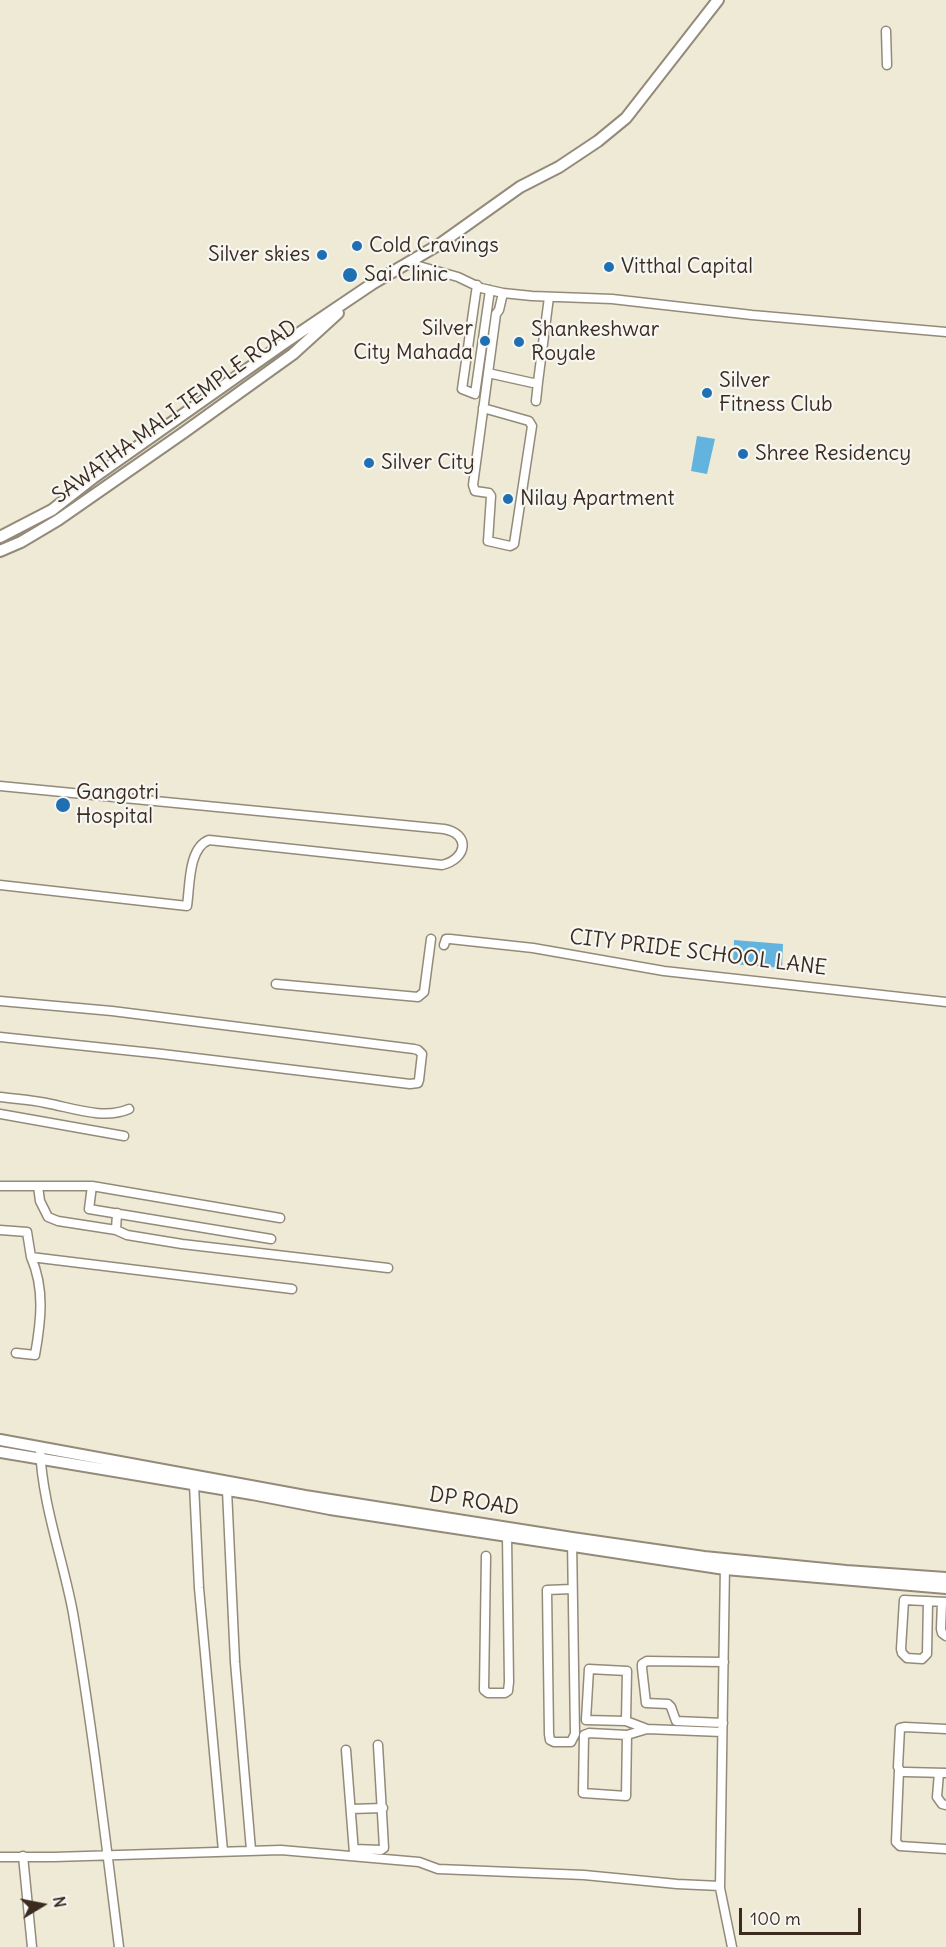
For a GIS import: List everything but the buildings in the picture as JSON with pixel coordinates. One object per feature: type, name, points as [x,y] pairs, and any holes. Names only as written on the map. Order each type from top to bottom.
[{"type":"street","name":"SAWATHA MALI TEMPLE ROAD","points":[[0,537],[52,510],[93,478],[283,344],[440,244],[520,187],[567,162],[598,141],[626,118],[718,0]]},
{"type":"street","points":[[886,31],[887,65]]},
{"type":"street","points":[[408,263],[458,277],[496,292],[612,299],[752,315],[946,332]]},
{"type":"street","points":[[477,285],[462,389],[475,394],[496,292]]},
{"type":"street","name":"SAWATHA MALI TEMPLE ROAD","points":[[0,551],[21,542],[58,520],[293,354],[363,291]]},
{"type":"street","points":[[483,408],[529,421],[532,426],[514,544],[510,546],[488,542],[491,496],[489,493],[473,489],[483,408],[496,314],[494,309],[496,292]]},
{"type":"street","points":[[536,401],[549,297]]},
{"type":"street","points":[[488,373],[533,383],[538,382]]},
{"type":"street","points":[[0,786],[444,829],[453,831],[460,837],[462,847],[461,853],[453,862],[442,865],[209,840],[201,844],[195,854],[187,906],[0,885]]},
{"type":"street","points":[[276,984],[418,997],[424,992],[431,939]]},
{"type":"street","name":"CITY PRIDE SCHOOL LANE","points":[[445,942],[533,948],[664,971],[946,1002]]},
{"type":"street","points":[[0,1002],[112,1011],[414,1049],[422,1054],[418,1083],[410,1084],[0,1037]]},
{"type":"street","points":[[0,1097],[38,1101],[105,1114],[118,1114],[129,1109]]},
{"type":"street","points":[[0,1114],[124,1136]]},
{"type":"street","points":[[0,1186],[92,1186],[280,1218]]},
{"type":"street","points":[[38,1186],[40,1201],[48,1217],[58,1221],[182,1244],[388,1268]]},
{"type":"street","points":[[92,1186],[89,1209],[272,1239]]},
{"type":"street","points":[[116,1230],[117,1213]]},
{"type":"street","points":[[0,1230],[27,1232],[40,1290],[41,1322],[35,1355],[16,1353]]},
{"type":"street","points":[[31,1257],[292,1289]]},
{"type":"street","name":"DP ROAD","points":[[0,1440],[40,1454],[330,1509],[507,1536],[571,1542]]},
{"type":"street","name":"DP ROAD","points":[[0,1452],[40,1454],[305,1496],[571,1542],[726,1564],[946,1588]]},
{"type":"street","points":[[40,1454],[45,1491],[72,1611],[93,1738],[119,1947]]},
{"type":"street","points":[[194,1484],[200,1612],[223,1851]]},
{"type":"street","points":[[227,1490],[235,1662],[250,1851]]},
{"type":"street","points":[[486,1556],[484,1690],[488,1693],[505,1693],[508,1691],[509,1682],[507,1536]]},
{"type":"street","points":[[571,1542],[576,1734],[572,1742],[554,1742],[550,1740],[549,1734],[547,1590],[572,1589]]},
{"type":"street","points":[[726,1564],[720,1886],[732,1947]]},
{"type":"street","name":"DP ROAD","points":[[726,1564],[946,1578]]},
{"type":"street","points":[[934,1587],[941,1629],[946,1635]]},
{"type":"street","points":[[904,1599],[937,1602],[927,1654],[922,1659],[907,1658],[901,1649],[904,1599]]},
{"type":"street","points":[[723,1728],[676,1721],[668,1704],[646,1702],[642,1664],[647,1661],[724,1662]]},
{"type":"street","points":[[626,1721],[627,1671],[589,1669],[586,1720],[626,1721],[647,1729]]},
{"type":"street","points":[[946,1729],[905,1726],[900,1728],[897,1842],[900,1846],[946,1849]]},
{"type":"street","points":[[627,1735],[626,1796],[583,1793],[584,1735],[589,1733],[627,1735],[647,1729],[723,1728]]},
{"type":"street","points":[[354,1853],[384,1848],[378,1745]]},
{"type":"street","points":[[346,1750],[354,1853]]},
{"type":"street","points":[[899,1770],[942,1773],[938,1797],[946,1806]]},
{"type":"street","points":[[351,1809],[382,1808]]},
{"type":"street","points":[[0,1857],[281,1850],[354,1853],[419,1862],[438,1869],[584,1875],[720,1886]]},
{"type":"street","points":[[23,1856],[32,1947]]},
{"type":"water","points":[[697,436],[715,439],[707,474],[691,471]]},
{"type":"water","points":[[734,940],[783,944],[782,968],[733,964]]},
{"type":"place","name":"Cold Cravings","points":[[357,246]]},
{"type":"place","name":"Silver skies","points":[[322,255]]},
{"type":"place","name":"Vitthal Capital","points":[[609,267]]},
{"type":"place","name":"Sai Clinic","points":[[350,275]]},
{"type":"place","name":"Silver City Mahada","points":[[485,341]]},
{"type":"place","name":"Shankeshwar Royale","points":[[519,342]]},
{"type":"place","name":"Silver Fitness Club","points":[[707,393]]},
{"type":"place","name":"Shree Residency","points":[[743,454]]},
{"type":"place","name":"Silver City","points":[[369,463]]},
{"type":"place","name":"Nilay Apartment","points":[[508,499]]},
{"type":"place","name":"Gangotri Hospital","points":[[63,805]]}]
